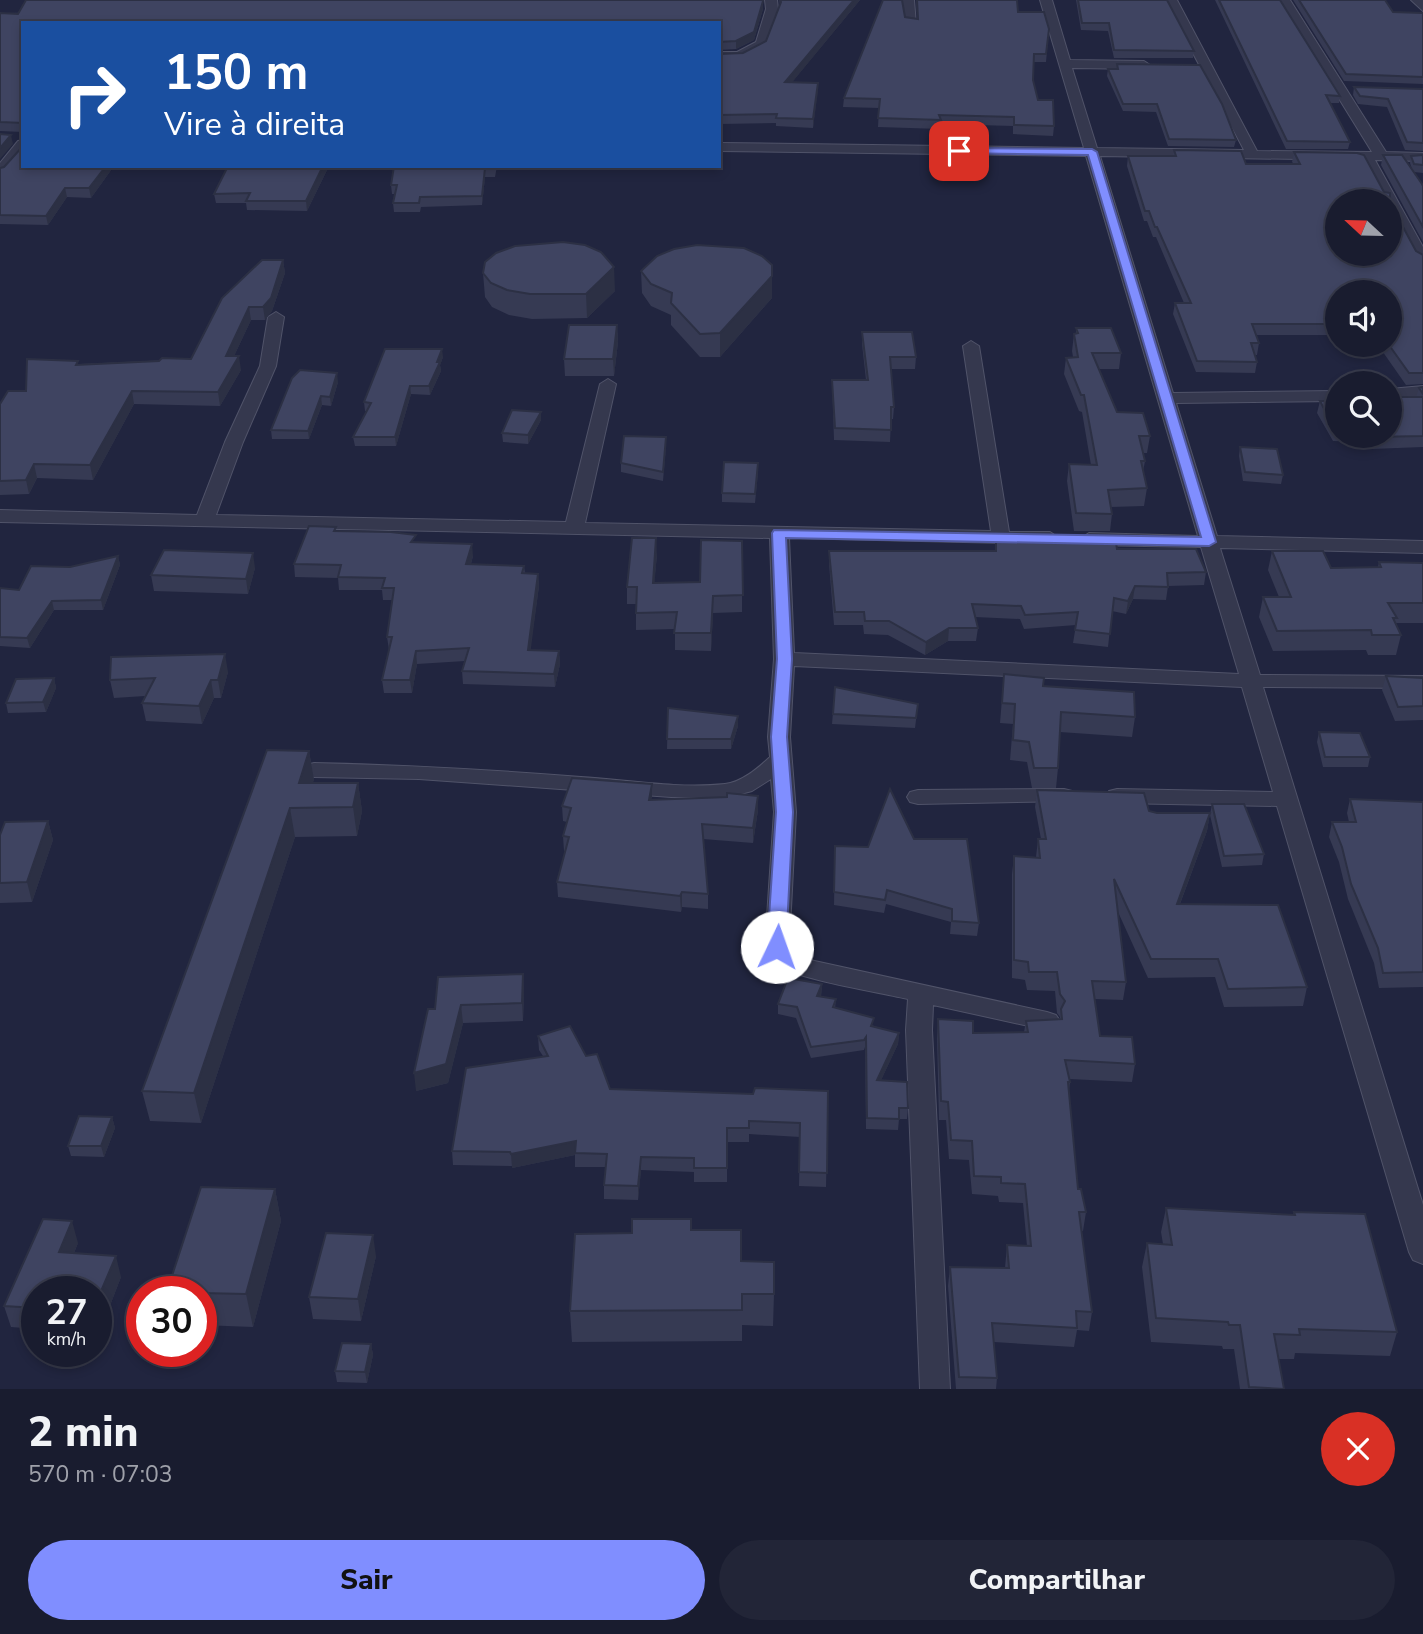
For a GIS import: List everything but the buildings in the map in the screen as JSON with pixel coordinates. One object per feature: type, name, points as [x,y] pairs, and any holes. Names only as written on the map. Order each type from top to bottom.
[{"type":"street","points":[[721,56],[739,56],[761,44],[772,9],[771,0]]},
{"type":"street","points":[[908,0],[912,23]]},
{"type":"street","points":[[1046,0],[1423,1252]]},
{"type":"street","points":[[1171,0],[1200,65],[1253,155]]},
{"type":"street","points":[[1284,0],[1382,157]]},
{"type":"street","points":[[1417,0],[1423,8]]},
{"type":"street","points":[[1065,64],[1155,65]]},
{"type":"street","points":[[1339,88],[1353,88]]},
{"type":"street","points":[[0,171],[19,140]]},
{"type":"street","points":[[721,147],[1423,157]]},
{"type":"street","points":[[1366,156],[1423,261]]},
{"type":"street","points":[[204,521],[234,442],[268,366],[276,317]]},
{"type":"street","points":[[971,346],[1001,537]]},
{"type":"street","points":[[574,529],[608,384]]},
{"type":"street","points":[[1402,393],[1423,391]]},
{"type":"street","points":[[1166,398],[1325,397]]},
{"type":"street","points":[[0,516],[1423,547]]},
{"type":"street","points":[[779,533],[784,659],[779,737],[785,812],[777,947],[784,958],[804,967],[1047,1021]]},
{"type":"street","points":[[784,659],[1251,681],[1423,682]]},
{"type":"street","points":[[314,770],[419,772],[671,790],[726,791],[744,786],[766,773],[781,758]]},
{"type":"street","points":[[918,797],[1286,799]]},
{"type":"street","points":[[920,992],[919,1030],[935,1389]]},
{"type":"route","points":[[777,947],[785,812],[779,737],[784,659],[779,533],[1209,542],[1092,152],[959,151]]}]
